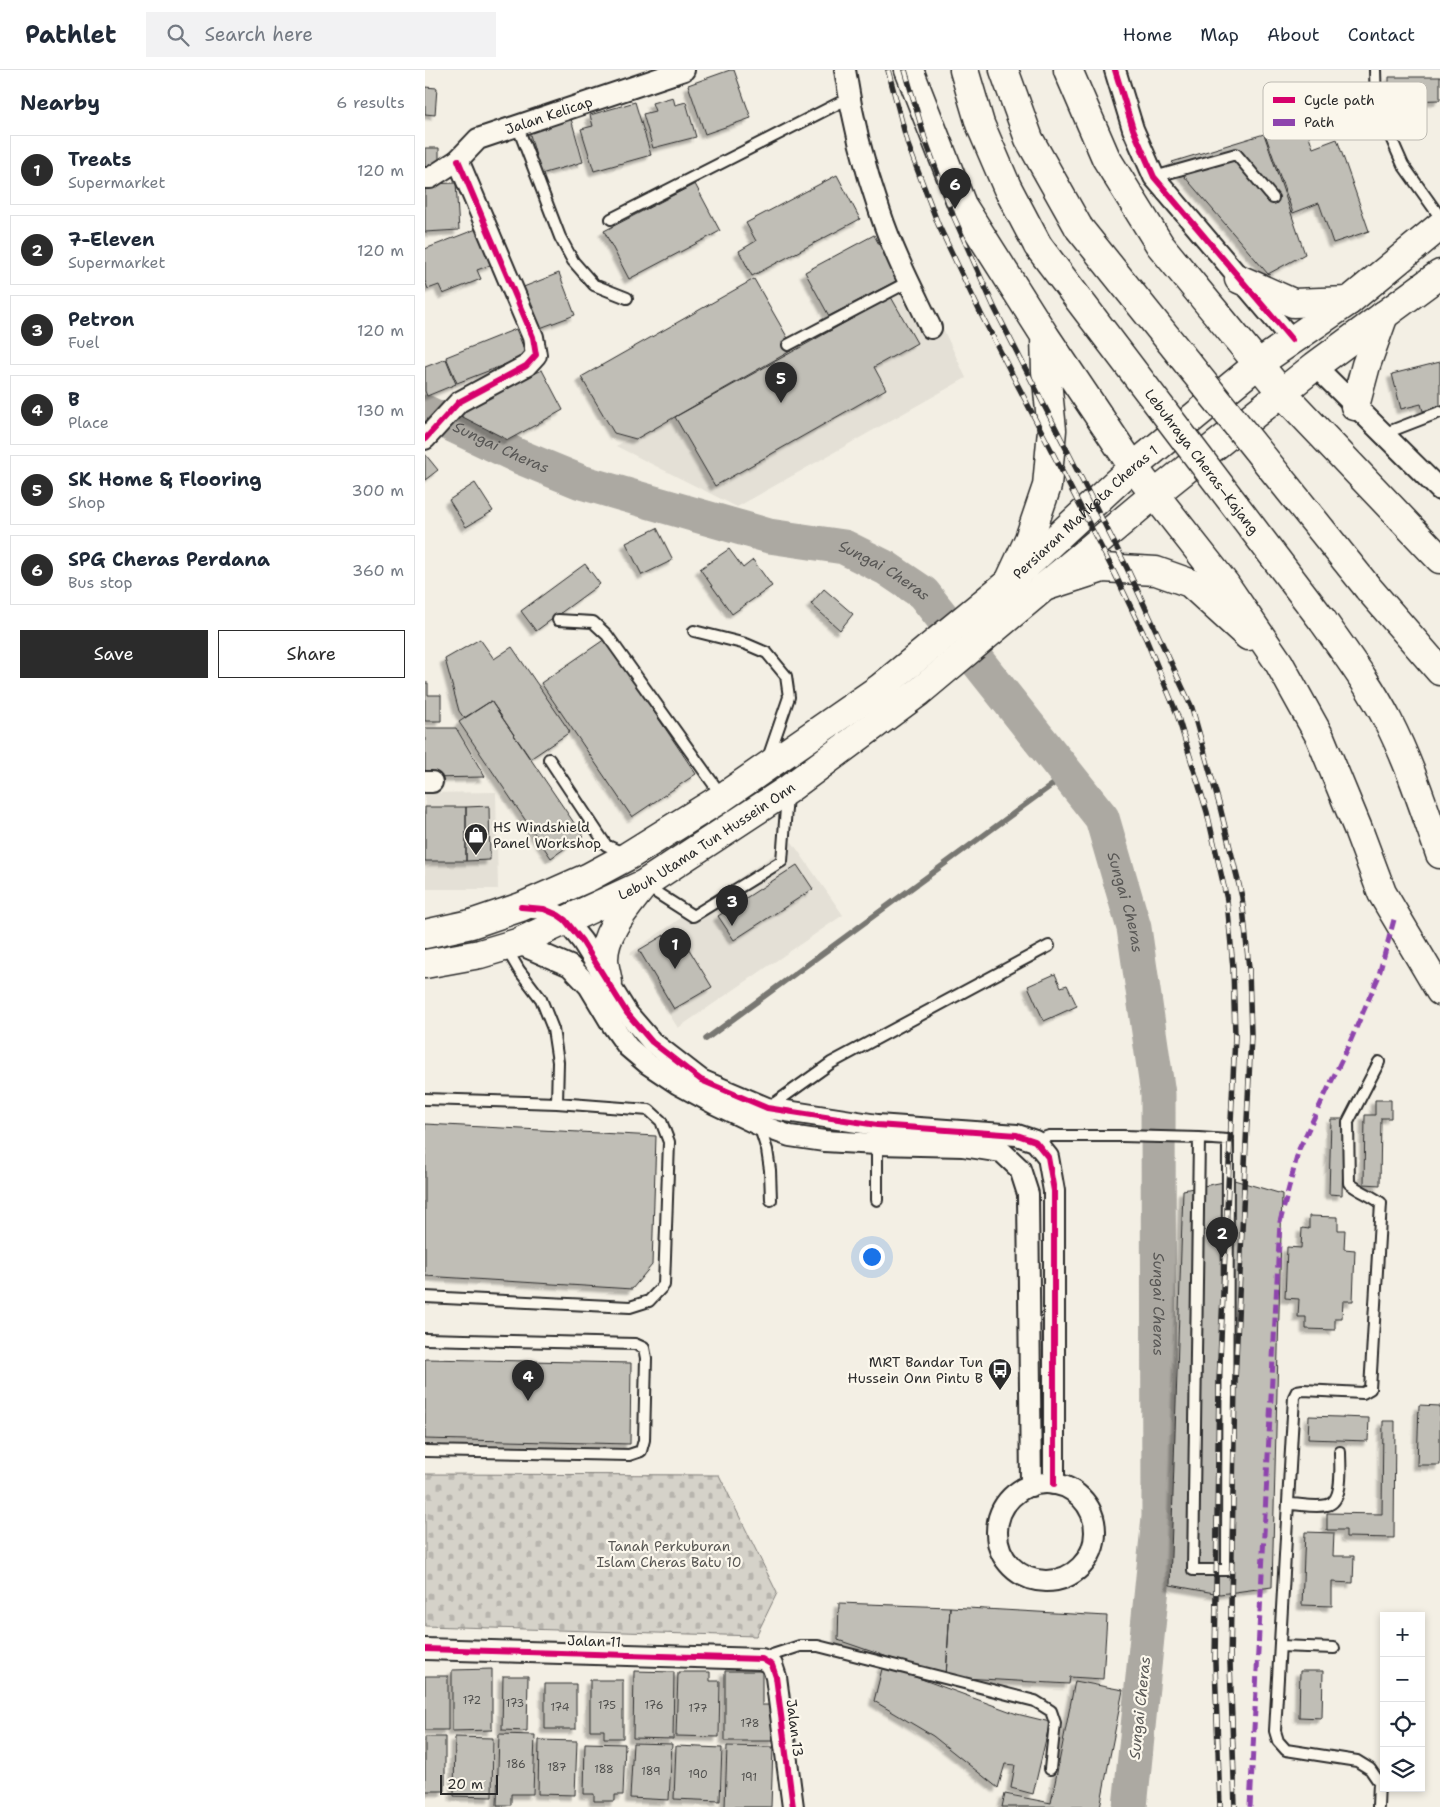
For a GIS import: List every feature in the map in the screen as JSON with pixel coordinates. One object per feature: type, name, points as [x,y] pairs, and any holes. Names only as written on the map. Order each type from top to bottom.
[{"type":"main road","points":[[909,70],[962,205],[1045,336],[1133,467],[1225,584],[1279,663],[1320,737],[1358,829],[1381,893],[1440,991]]},
{"type":"main road","name":"Lebuhraya Cheras–Kajang","points":[[964,70],[980,124],[1007,187],[1037,246],[1323,621],[1360,673],[1388,720],[1409,766],[1440,854]]},
{"type":"main road","points":[[1004,70],[1029,139],[1079,228],[1368,588],[1440,671]]},
{"type":"main road","points":[[1069,70],[1106,158],[1160,244],[1282,393],[1440,559]]},
{"type":"main road","name":"Persiaran Mahkota Cheras 1","points":[[933,645],[1009,582],[1133,467],[1258,364],[1349,301],[1440,226]]},
{"type":"main road","name":"Persiaran Mahkota Cheras 1","points":[[957,660],[1155,494],[1315,366],[1440,274]]},
{"type":"main road","points":[[1239,279],[1293,303],[1349,301]]},
{"type":"main road","points":[[1355,406],[1366,365],[1384,315]]},
{"type":"main road","points":[[1009,582],[1029,539],[1047,486],[1052,430],[1046,371],[1045,336]]},
{"type":"main road","points":[[1044,587],[1103,568],[1156,571],[1190,583],[1279,663]]},
{"type":"main road","name":"Lebuh Utama Tun Hussein Onn","points":[[425,934],[471,924],[521,907],[589,877],[628,856],[723,797],[880,688],[933,645]]},
{"type":"main road","name":"Lebuh Utama Tun Hussein Onn","points":[[425,964],[480,954],[511,945],[644,884],[787,790],[919,692],[957,660]]},
{"type":"main road","points":[[608,983],[604,958],[608,939],[617,922],[644,884]]},
{"type":"street","name":"Jalan Kelicap","points":[[425,178],[430,178],[458,160],[478,139],[685,70]]},
{"type":"street","points":[[845,70],[849,98],[880,212],[908,282],[931,328]]},
{"type":"street","points":[[1115,70],[1133,129],[1155,177],[1292,340]]},
{"type":"street","points":[[429,435],[459,402],[525,366],[535,355],[533,337],[458,160]]},
{"type":"street","points":[[1315,366],[1440,490]]},
{"type":"street","points":[[521,907],[544,909],[565,920],[582,942],[627,1014],[652,1042],[701,1080],[763,1117],[790,1136],[824,1141],[877,1134],[1017,1135],[1035,1141],[1047,1157],[1054,1190],[1054,1484]]},
{"type":"street","points":[[511,945],[571,966],[589,986],[628,1047],[648,1064],[678,1084],[763,1117]]},
{"type":"street","points":[[877,1134],[1002,1152],[1020,1169],[1027,1194],[1031,1486]]},
{"type":"street","points":[[1037,1484],[1054,1484],[1070,1490],[1083,1500],[1091,1514],[1095,1530],[1093,1547],[1085,1562],[1073,1573],[1058,1580],[1041,1581],[1025,1577],[1011,1567],[1002,1555],[997,1540],[997,1525],[1002,1510],[1011,1498],[1023,1489],[1037,1484]]},
{"type":"street","name":"Jalan 11","points":[[425,1649],[762,1659]]},
{"type":"street","name":"Jalan 13","points":[[762,1659],[772,1665],[776,1677],[793,1807]]},
{"type":"lane","points":[[611,218],[849,98]]},
{"type":"lane","points":[[517,125],[560,236],[573,261],[594,285],[627,298]]},
{"type":"lane","points":[[1391,140],[1403,165],[1440,217]]},
{"type":"lane","points":[[1155,177],[1236,154],[1273,198]]},
{"type":"lane","points":[[788,345],[908,282]]},
{"type":"lane","points":[[1383,434],[1440,412]]},
{"type":"lane","points":[[558,620],[593,622],[607,635],[723,797]]},
{"type":"lane","points":[[694,631],[747,644],[767,653],[786,676],[789,697],[764,768]]},
{"type":"lane","points":[[549,759],[606,845],[628,856]]},
{"type":"lane","points":[[644,884],[693,916],[782,861],[787,790]]},
{"type":"lane","points":[[511,945],[519,970],[541,999],[553,1029],[558,1062],[557,1104]]},
{"type":"lane","points":[[771,1200],[770,1170],[763,1117],[831,1063],[1049,946]]},
{"type":"lane","points":[[1378,1807],[1379,1782],[1370,1769],[1357,1761],[1286,1750],[1279,1741],[1275,1731],[1294,1397],[1297,1391],[1303,1390],[1363,1393],[1370,1389],[1381,1203],[1369,1194],[1355,1189],[1349,1183],[1347,1133],[1348,1122],[1379,1062]]},
{"type":"lane","points":[[425,1099],[649,1110],[661,1121],[669,1142],[664,1285],[649,1301],[630,1307],[425,1297]]},
{"type":"lane","points":[[877,1134],[877,1200]]},
{"type":"lane","points":[[1035,1141],[1049,1136],[1173,1137],[1199,1138],[1228,1140],[1227,1570],[1193,1570],[1199,1138]]},
{"type":"lane","points":[[425,1339],[635,1344],[644,1348],[646,1358],[644,1440],[641,1451],[629,1455],[425,1451]]},
{"type":"lane","points":[[1288,1504],[1326,1506],[1335,1501],[1339,1493],[1340,1452]]},
{"type":"lane","points":[[762,1659],[800,1646],[817,1646],[1035,1701],[1051,1711],[1055,1723],[1050,1769]]},
{"type":"lane","points":[[1280,1646],[1334,1648]]},
{"type":"shaded area","points":[[920,279],[966,378],[737,507],[616,446]]},
{"type":"shaded area","points":[[496,792],[498,889],[425,889],[425,793]]},
{"type":"shaded area","points":[[792,842],[843,915],[678,1028],[630,953]]},
{"type":"green space","name":"Tanah Perkuburan Islam Cheras Batu 10","points":[[425,1474],[719,1475],[777,1593],[756,1636],[425,1626]]},
{"type":"building","points":[[734,70],[751,118],[705,134],[688,85]]},
{"type":"building","points":[[1389,77],[1440,77],[1440,100],[1427,100],[1427,82],[1389,82]]},
{"type":"building","points":[[425,87],[437,88],[435,115],[425,114]]},
{"type":"building","points":[[673,97],[675,105],[686,102],[696,137],[653,148],[643,114],[655,111],[652,103]]},
{"type":"building","points":[[635,102],[651,155],[594,171],[581,129],[593,126],[590,115]]},
{"type":"building","points":[[570,115],[583,162],[541,174],[529,131],[559,123],[558,119]]},
{"type":"building","points":[[1263,134],[1263,140],[1266,140],[1305,254],[1268,274],[1172,162]]},
{"type":"building","points":[[1267,140],[1310,140],[1313,148],[1337,140],[1369,231],[1333,243],[1319,203],[1293,213]]},
{"type":"building","points":[[425,148],[439,148],[439,168],[425,167]]},
{"type":"building","points":[[837,175],[860,219],[752,276],[739,251],[756,241],[746,223]]},
{"type":"building","points":[[456,183],[459,230],[425,232],[425,184]]},
{"type":"building","points":[[695,184],[720,231],[629,279],[604,231]]},
{"type":"building","points":[[479,228],[493,264],[477,270],[481,279],[443,294],[439,285],[428,289],[425,281],[425,249]]},
{"type":"building","points":[[874,235],[898,280],[829,316],[805,272]]},
{"type":"building","points":[[559,273],[575,315],[532,331],[516,290]]},
{"type":"building","points":[[754,279],[794,349],[636,439],[614,433],[581,377]]},
{"type":"building","points":[[891,297],[917,343],[874,367],[886,389],[715,486],[675,417]]},
{"type":"building","points":[[516,329],[527,356],[457,383],[446,357]]},
{"type":"building","points":[[446,359],[456,384],[427,396],[425,391],[425,367]]},
{"type":"building","points":[[1440,362],[1440,406],[1423,411],[1421,404],[1401,409],[1392,374]]},
{"type":"building","points":[[542,370],[563,410],[508,440],[455,413]]},
{"type":"building","points":[[425,454],[438,470],[425,480]]},
{"type":"building","points":[[475,483],[493,511],[466,527],[449,500]]},
{"type":"building","points":[[657,528],[673,560],[642,575],[626,543]]},
{"type":"building","points":[[729,549],[743,568],[753,560],[772,586],[732,614],[700,569]]},
{"type":"building","points":[[585,564],[600,584],[536,631],[521,611]]},
{"type":"building","points":[[824,589],[853,614],[840,630],[811,604]]},
{"type":"building","points":[[480,639],[494,659],[512,647],[570,732],[530,759],[491,701],[464,718],[459,711],[445,659]]},
{"type":"building","points":[[605,639],[696,774],[632,817],[541,683]]},
{"type":"building","points":[[425,683],[428,683],[428,695],[441,695],[441,721],[425,721]]},
{"type":"building","points":[[491,701],[583,836],[551,858],[459,722]]},
{"type":"building","points":[[425,728],[456,728],[485,777],[425,778]]},
{"type":"building","points":[[489,806],[490,860],[466,861],[466,807]]},
{"type":"building","points":[[425,807],[466,807],[466,861],[425,861]]},
{"type":"building","points":[[797,865],[813,889],[734,940],[718,916]]},
{"type":"building","points":[[676,928],[712,987],[674,1009],[639,950]]},
{"type":"building","points":[[1055,974],[1061,987],[1067,985],[1077,1006],[1044,1021],[1028,986]]},
{"type":"building","points":[[1375,1100],[1391,1100],[1391,1118],[1381,1118],[1380,1185],[1364,1184],[1365,1115],[1375,1115]]},
{"type":"building","points":[[1331,1119],[1344,1119],[1342,1195],[1329,1194]]},
{"type":"building","points":[[425,1124],[656,1136],[652,1265],[632,1289],[425,1276]]},
{"type":"building","points":[[1234,1180],[1282,1194],[1272,1587],[1220,1594],[1170,1585],[1183,1190]]},
{"type":"building","points":[[1309,1216],[1338,1217],[1338,1230],[1345,1230],[1344,1249],[1355,1250],[1353,1301],[1343,1301],[1342,1318],[1335,1318],[1335,1330],[1306,1329],[1306,1317],[1298,1317],[1299,1299],[1285,1298],[1287,1247],[1301,1248],[1302,1228],[1309,1229]]},
{"type":"building","points":[[425,1359],[631,1363],[630,1444],[425,1439]]},
{"type":"building","points":[[1419,1405],[1440,1406],[1440,1465],[1417,1465]]},
{"type":"building","points":[[1309,1416],[1369,1418],[1368,1441],[1308,1439]]},
{"type":"building","points":[[1383,1421],[1395,1421],[1394,1538],[1346,1537],[1346,1530],[1327,1530],[1327,1513],[1382,1514]]},
{"type":"building","points":[[1305,1532],[1334,1533],[1333,1556],[1354,1556],[1353,1583],[1332,1582],[1332,1606],[1302,1605]]},
{"type":"building","points":[[839,1603],[950,1607],[946,1677],[838,1640]]},
{"type":"building","points":[[950,1607],[1107,1616],[1103,1679],[1070,1677],[1069,1684],[946,1677]]},
{"type":"building","points":[[883,1665],[1017,1714],[1050,1722],[1033,1794],[1011,1788],[1015,1765],[1005,1764],[998,1788],[933,1736],[874,1701]]},
{"type":"building","points":[[492,1669],[492,1730],[452,1731],[452,1670]]},
{"type":"building","points":[[634,1671],[674,1672],[673,1739],[633,1738]]},
{"type":"building","points":[[725,1671],[762,1671],[762,1705],[775,1705],[775,1741],[725,1741]]},
{"type":"building","points":[[1300,1671],[1323,1671],[1322,1718],[1299,1717]]},
{"type":"building","points":[[678,1672],[710,1672],[710,1681],[720,1681],[719,1737],[676,1736]]},
{"type":"building","points":[[425,1676],[448,1676],[448,1730],[425,1730]]},
{"type":"building","points":[[503,1676],[528,1676],[527,1731],[502,1730]]},
{"type":"building","points":[[590,1680],[623,1680],[623,1738],[604,1738],[604,1730],[590,1730]]},
{"type":"building","points":[[1075,1681],[1123,1690],[1100,1807],[1002,1807],[1005,1794],[1051,1803]]},
{"type":"building","points":[[545,1684],[576,1684],[576,1729],[545,1729]]},
{"type":"building","points":[[499,1734],[535,1735],[533,1794],[511,1794],[511,1805],[497,1805]]},
{"type":"building","points":[[425,1737],[445,1737],[445,1791],[425,1791]]},
{"type":"building","points":[[455,1737],[493,1738],[492,1797],[454,1796]]},
{"type":"building","points":[[539,1740],[577,1741],[575,1795],[538,1794]]},
{"type":"building","points":[[585,1743],[625,1744],[623,1795],[615,1795],[615,1801],[594,1801],[594,1794],[584,1794]]},
{"type":"building","points":[[633,1743],[672,1744],[669,1800],[630,1798]]},
{"type":"building","points":[[676,1746],[722,1748],[720,1801],[674,1799]]},
{"type":"building","points":[[727,1746],[773,1747],[771,1807],[725,1807]]},
{"type":"waterway","name":"Sungai Cheras","points":[[425,412],[520,457],[581,482],[769,536],[844,547],[886,568],[923,593],[1102,818],[1134,928],[1158,1094],[1159,1517],[1130,1807]]},
{"type":"waterway","points":[[706,1039],[1067,774]]},
{"type":"railway","points":[[888,70],[908,145],[938,224],[981,314],[1115,574],[1146,639],[1177,714],[1207,812],[1227,900],[1233,968],[1235,1036],[1219,1382],[1215,1663],[1220,1807]]},
{"type":"railway","points":[[905,70],[925,139],[953,215],[994,307],[1127,568],[1192,708],[1220,807],[1242,897],[1249,969],[1251,1035],[1235,1382],[1230,1662],[1235,1807]]},
{"type":"marked path","points":[[1250,1807],[1280,1222],[1299,1149],[1346,1051],[1378,978],[1395,916]]},
{"type":"cycle path","points":[[1115,70],[1133,129],[1154,177],[1292,340]]},
{"type":"cycle path","points":[[425,439],[459,402],[526,366],[536,355],[533,337],[458,160]]},
{"type":"cycle path","points":[[521,907],[544,909],[565,920],[582,941],[627,1013],[652,1042],[701,1080],[767,1108],[877,1125],[1017,1135],[1035,1141],[1048,1157],[1054,1191],[1054,1484]]},
{"type":"cycle path","points":[[425,1649],[762,1659],[772,1665],[776,1677],[793,1807]]},
{"type":"place","name":"SPG Cheras Perdana","points":[[955,209]]},
{"type":"place","name":"SK Home & Flooring","points":[[781,403]]},
{"type":"place","name":"HS Windshield Panel Workshop","points":[[476,856]]},
{"type":"place","name":"Petron","points":[[732,926]]},
{"type":"place","name":"Treats","points":[[675,969]]},
{"type":"place","name":"7-Eleven","points":[[1222,1258]]},
{"type":"place","name":"MRT Bandar Tun Hussein Onn Pintu B","points":[[1000,1391]]},
{"type":"place","name":"B","points":[[528,1401]]}]
